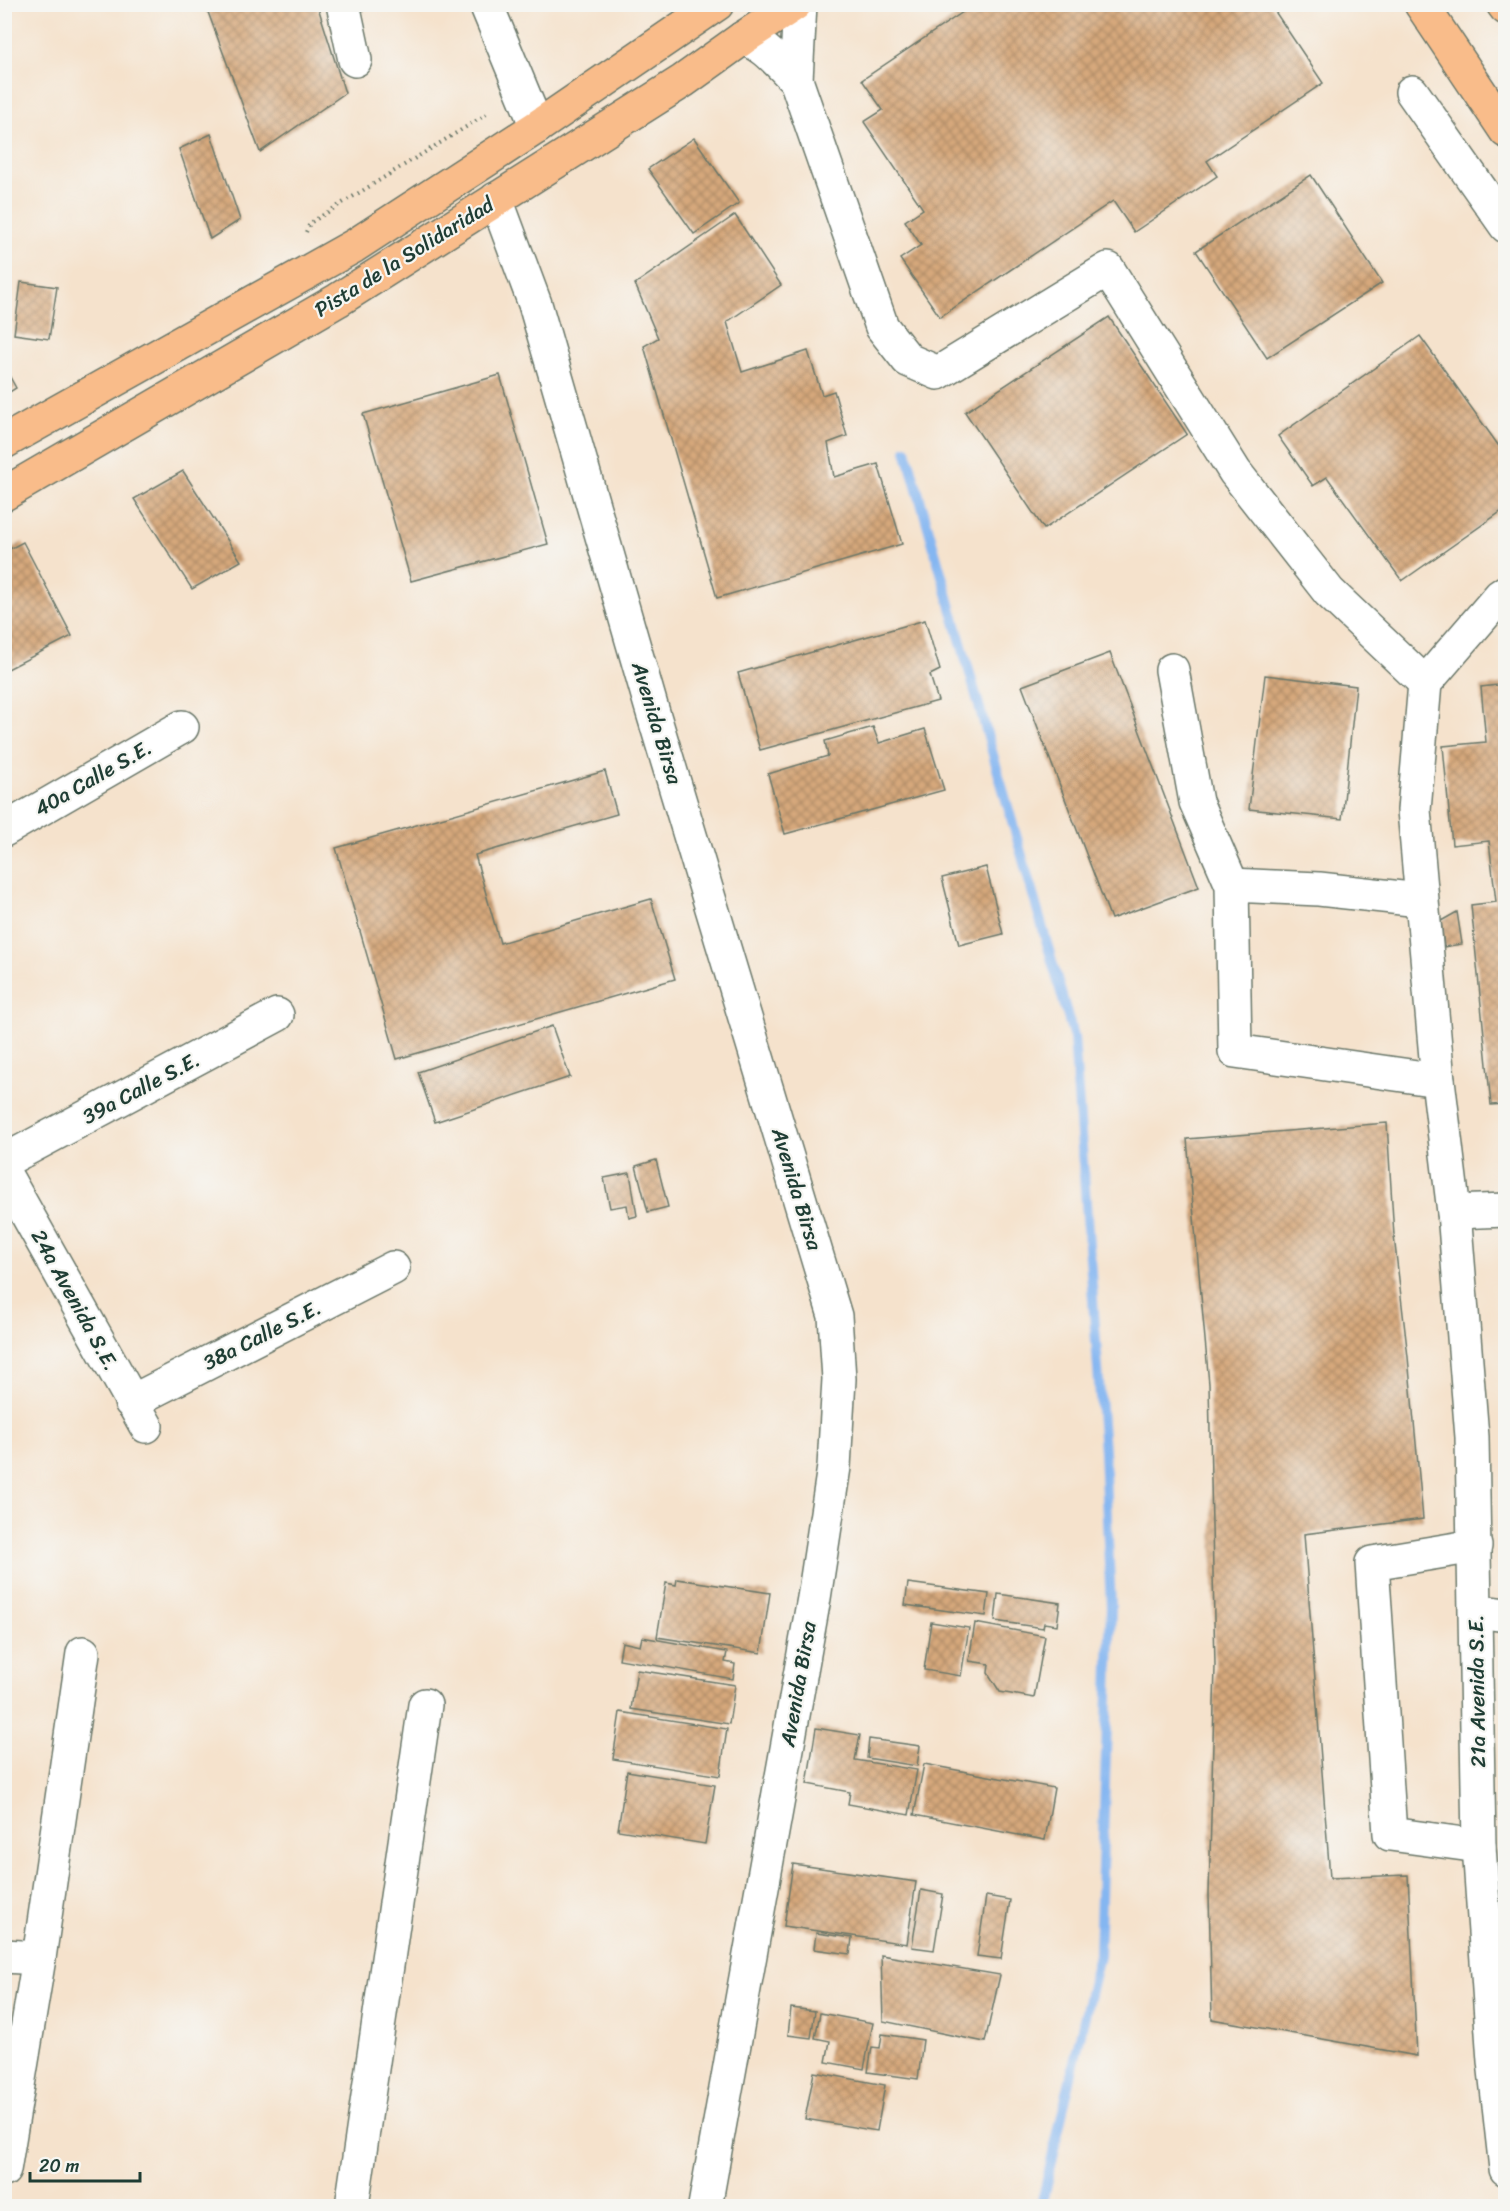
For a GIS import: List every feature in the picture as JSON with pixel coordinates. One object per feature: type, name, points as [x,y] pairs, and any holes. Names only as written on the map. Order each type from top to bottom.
[{"type":"main road","name":"Pista de la Solidaridad","points":[[4,442],[354,246],[537,127],[717,4]]},
{"type":"main road","name":"Pista de la Solidaridad","points":[[4,494],[338,300],[682,81],[795,4]]},
{"type":"main road","points":[[1421,4],[1506,131]]},
{"type":"main road","points":[[1503,4],[1506,8]]},
{"type":"street","points":[[343,4],[355,60]]},
{"type":"street","points":[[486,4],[537,127]]},
{"type":"street","points":[[800,4],[796,80],[882,327],[908,360],[938,373],[1108,269],[1235,472],[1329,592],[1425,683],[1500,596],[1506,592]]},
{"type":"street","points":[[743,38],[765,48],[796,80]]},
{"type":"street","points":[[1412,92],[1506,226]]},
{"type":"street","name":"Avenida Birsa","points":[[496,199],[535,304],[651,706],[835,1316],[839,1378],[834,1467],[814,1598],[705,2206]]},
{"type":"street","points":[[1172,670],[1196,802],[1232,885],[1235,1051],[1438,1080]]},
{"type":"street","name":"21a Avenida S.E.","points":[[1425,683],[1414,810],[1420,900],[1454,1212],[1472,1437],[1475,1546],[1491,1613],[1479,1846],[1494,2061],[1506,2169]]},
{"type":"street","name":"40a Calle S.E.","points":[[4,830],[182,727]]},
{"type":"street","points":[[1232,885],[1319,889],[1420,900]]},
{"type":"street","name":"39a Calle S.E.","points":[[4,1161],[277,1015]]},
{"type":"street","name":"24a Avenida S.E.","points":[[4,1173],[139,1414]]},
{"type":"street","points":[[1454,1212],[1506,1210]]},
{"type":"street","name":"38a Calle S.E.","points":[[139,1414],[393,1268]]},
{"type":"street","points":[[1475,1546],[1372,1563],[1390,1834],[1479,1846]]},
{"type":"street","points":[[4,2170],[39,1958],[83,1653]]},
{"type":"street","points":[[352,2206],[425,1705]]},
{"type":"street","points":[[4,1956],[39,1958]]},
{"type":"building","points":[[205,4],[317,4],[345,93],[260,152]]},
{"type":"building","points":[[975,4],[1270,4],[1323,83],[1207,161],[1217,176],[1134,232],[1113,201],[940,317],[900,259],[921,245],[905,221],[923,209],[864,122],[883,110],[862,80]]},
{"type":"building","points":[[211,134],[240,220],[210,239],[179,149]]},
{"type":"building","points":[[694,138],[739,203],[694,234],[648,169]]},
{"type":"building","points":[[1311,175],[1382,283],[1267,358],[1196,251]]},
{"type":"building","points":[[735,215],[781,285],[727,322],[742,372],[808,351],[822,395],[834,391],[847,436],[828,443],[834,477],[878,464],[902,544],[717,598],[644,346],[658,338],[635,284]]},
{"type":"building","points":[[21,282],[57,287],[49,339],[14,334]]},
{"type":"building","points":[[1109,317],[1187,434],[1044,529],[965,412]]},
{"type":"building","points":[[1420,336],[1506,456],[1506,508],[1402,581],[1327,477],[1313,486],[1278,436]]},
{"type":"building","points":[[5,368],[16,388],[5,395]]},
{"type":"building","points":[[500,375],[548,544],[411,581],[363,414]]},
{"type":"building","points":[[183,471],[241,561],[192,589],[134,499]]},
{"type":"building","points":[[23,542],[72,636],[4,671],[4,552]]},
{"type":"building","points":[[925,620],[940,670],[930,675],[938,701],[760,750],[738,673]]},
{"type":"building","points":[[1110,653],[1199,887],[1111,919],[1022,686]]},
{"type":"building","points":[[1265,675],[1356,686],[1342,819],[1249,809]]},
{"type":"building","points":[[1506,684],[1506,1104],[1491,1105],[1471,905],[1496,902],[1489,841],[1452,845],[1443,746],[1486,742],[1481,687]]},
{"type":"building","points":[[873,727],[879,743],[925,729],[944,790],[785,834],[768,774],[828,756],[825,741]]},
{"type":"building","points":[[605,771],[617,814],[475,855],[500,943],[651,899],[675,979],[397,1059],[336,848]]},
{"type":"building","points":[[986,867],[1003,934],[959,945],[942,878]]},
{"type":"building","points":[[1457,912],[1462,944],[1444,947],[1441,921]]},
{"type":"building","points":[[552,1026],[570,1077],[435,1122],[418,1072]]},
{"type":"building","points":[[1387,1123],[1394,1236],[1423,1519],[1304,1534],[1330,1878],[1408,1875],[1417,2056],[1212,2019],[1209,1895],[1215,1666],[1209,1384],[1187,1139]]},
{"type":"building","points":[[656,1160],[668,1207],[648,1212],[636,1166]]},
{"type":"building","points":[[630,1173],[637,1216],[629,1218],[627,1205],[610,1208],[604,1178]]},
{"type":"building","points":[[677,1579],[770,1593],[761,1653],[657,1637],[666,1583],[676,1585]]},
{"type":"building","points":[[908,1583],[989,1594],[986,1616],[905,1605]]},
{"type":"building","points":[[998,1594],[1060,1603],[1057,1625],[1044,1623],[1043,1628],[995,1621]]},
{"type":"building","points":[[931,1622],[969,1628],[961,1676],[924,1670]]},
{"type":"building","points":[[975,1623],[1045,1636],[1034,1698],[1000,1692],[988,1673],[989,1664],[969,1661]]},
{"type":"building","points":[[642,1637],[727,1652],[725,1662],[735,1664],[733,1679],[619,1659],[622,1642],[640,1646]]},
{"type":"building","points":[[637,1670],[735,1685],[729,1724],[631,1709]]},
{"type":"building","points":[[620,1712],[727,1729],[720,1776],[613,1759]]},
{"type":"building","points":[[816,1728],[860,1735],[855,1760],[917,1770],[909,1815],[848,1804],[850,1792],[807,1784]]},
{"type":"building","points":[[869,1739],[920,1746],[917,1766],[867,1758]]},
{"type":"building","points":[[924,1764],[1054,1788],[1045,1840],[914,1815]]},
{"type":"building","points":[[627,1771],[715,1785],[705,1844],[618,1830]]},
{"type":"building","points":[[793,1864],[916,1882],[907,1944],[784,1926]]},
{"type":"building","points":[[921,1890],[943,1894],[934,1950],[912,1947]]},
{"type":"building","points":[[986,1896],[1010,1900],[1001,1959],[977,1956]]},
{"type":"building","points":[[816,1933],[852,1938],[850,1954],[814,1949]]},
{"type":"building","points":[[881,1955],[1000,1975],[985,2042],[883,2021]]},
{"type":"building","points":[[791,2008],[815,2011],[811,2038],[788,2035]]},
{"type":"building","points":[[820,2013],[873,2023],[864,2069],[826,2062],[830,2041],[815,2038]]},
{"type":"building","points":[[882,2034],[923,2040],[918,2079],[868,2072],[872,2047],[880,2048]]},
{"type":"building","points":[[814,2072],[885,2085],[877,2131],[805,2119]]},
{"type":"waterway","points":[[906,450],[1074,1038],[1104,1451],[1111,1607],[1099,1955],[1041,2206]]}]
